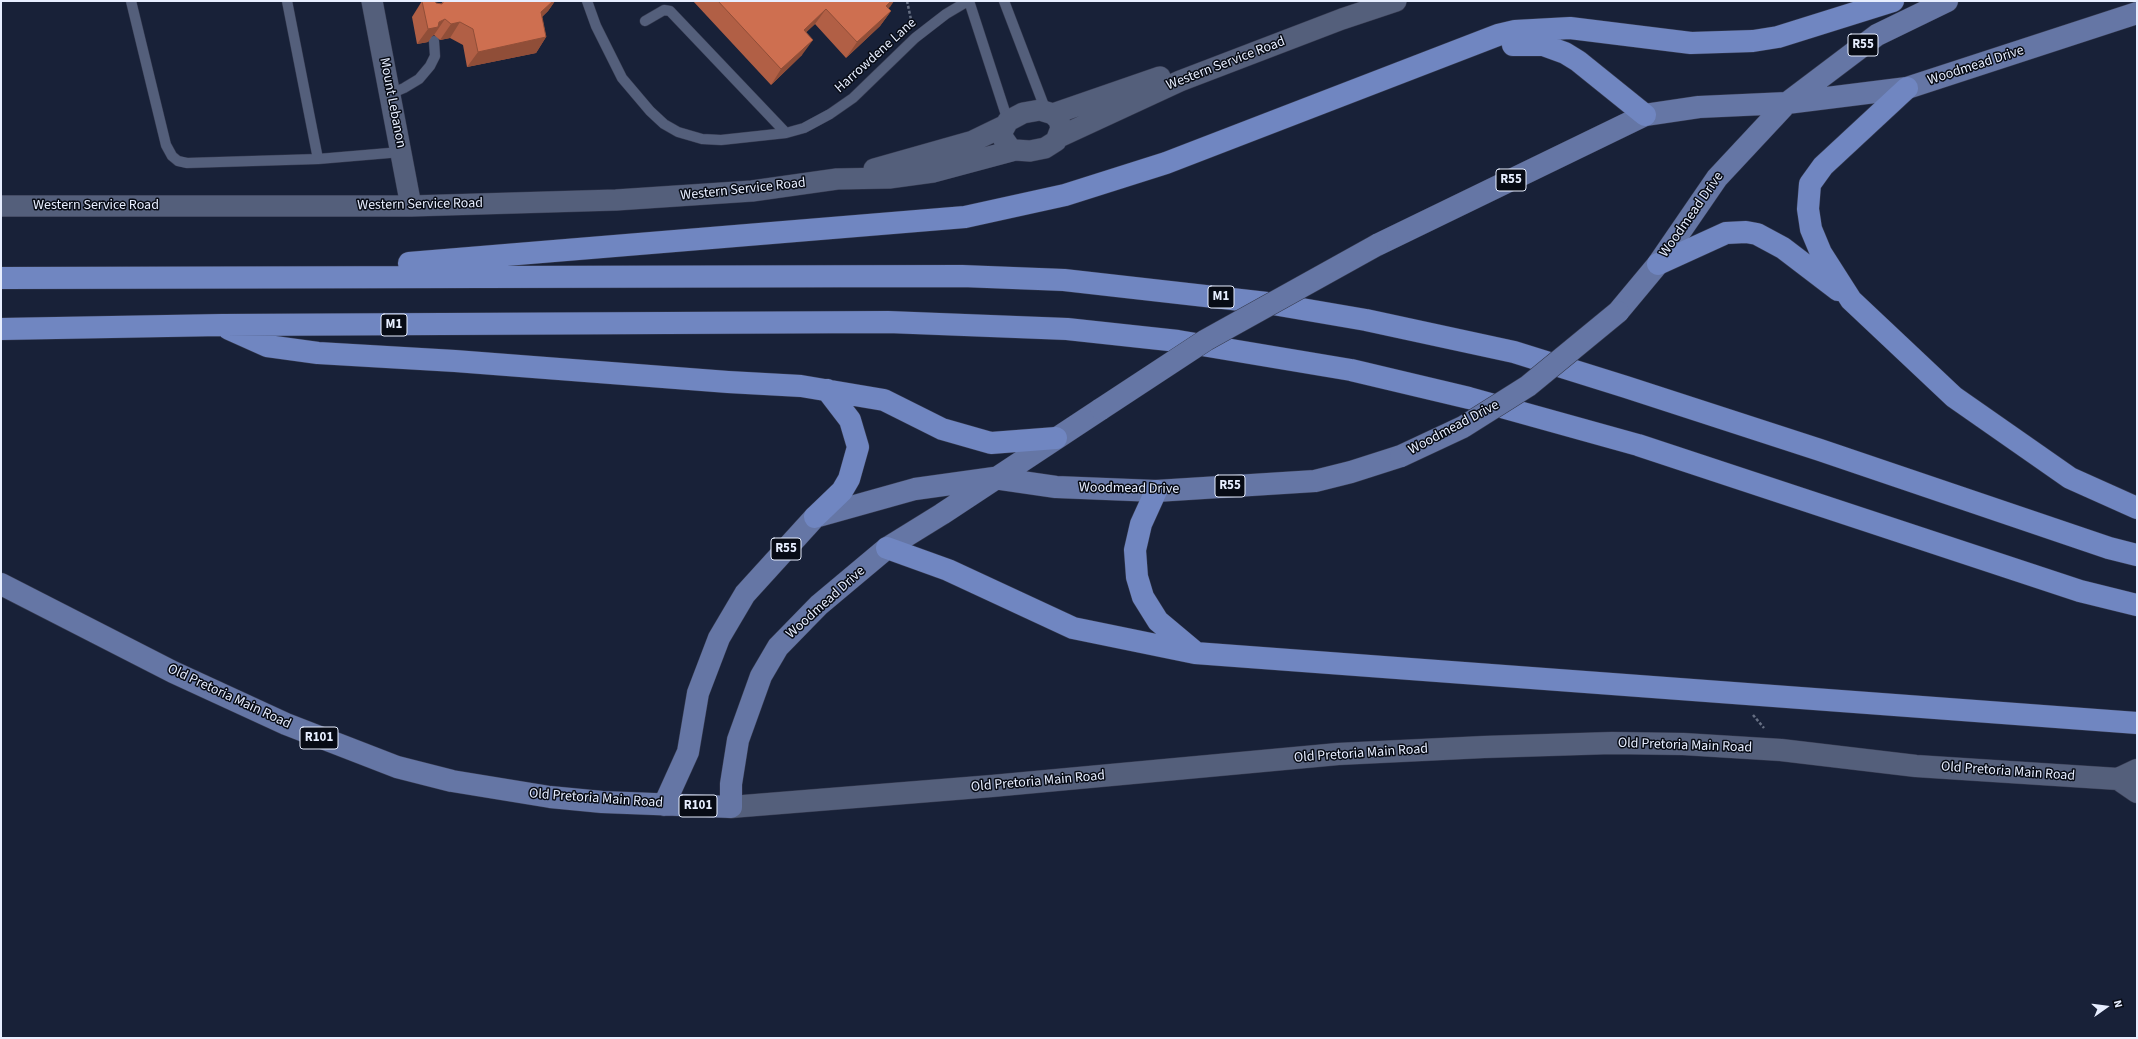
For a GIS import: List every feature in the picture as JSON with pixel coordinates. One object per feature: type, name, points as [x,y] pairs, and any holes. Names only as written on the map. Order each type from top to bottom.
[{"type":"highway","points":[[269,277],[316,267],[484,258],[965,217],[1065,195],[1166,163],[1480,40],[1523,31],[1570,28],[1691,43],[1753,41],[1778,37],[1893,1]]},
{"type":"highway","points":[[1433,59],[1509,46],[1543,45],[1565,53],[1578,61],[1645,115]]},
{"type":"highway","points":[[1851,300],[1821,253],[1811,229],[1808,209],[1810,184],[1823,166],[1907,88]]},
{"type":"highway","points":[[1658,264],[1726,233],[1746,232],[1758,234],[1783,248],[1851,300],[1954,397],[2070,478],[2137,508]]},
{"type":"highway","name":"M1","points":[[1,278],[962,276],[1064,280],[1267,303],[1366,320],[1514,352],[1812,448],[2109,548],[2137,555]]},
{"type":"highway","name":"M1","points":[[1,329],[222,325],[888,322],[1067,329],[1178,341],[1352,370],[1470,398],[1638,445],[2080,591],[2137,605]]},
{"type":"highway","points":[[222,325],[267,346],[318,353],[728,382],[794,385],[884,400],[942,429],[991,443],[1056,438]]},
{"type":"highway","points":[[815,517],[842,491],[849,479],[858,447],[850,420],[827,390]]},
{"type":"highway","points":[[1156,491],[1141,524],[1136,550],[1137,577],[1143,597],[1158,621],[1196,653]]},
{"type":"highway","points":[[887,548],[948,570],[1073,628],[1196,653],[2137,723]]},
{"type":"main road","name":"Woodmead Drive","points":[[815,517],[915,489],[994,478],[1056,487],[1156,491],[1315,481],[1351,472],[1401,456],[1463,427],[1528,386],[1618,312],[1658,264],[1717,178],[1787,103],[1877,34],[1948,1]]},
{"type":"main road","name":"Woodmead Drive","points":[[731,807],[731,784],[738,740],[761,676],[778,647],[819,605],[887,548],[942,514],[994,478],[1206,340],[1377,245],[1645,115],[1699,107],[1787,103],[1907,88],[2137,13]]},
{"type":"main road","name":"R55","points":[[664,805],[688,752],[698,693],[719,638],[745,594],[815,517]]},
{"type":"main road","name":"Old Pretoria Main Road","points":[[1,584],[209,688],[322,739],[397,767],[452,781],[529,794],[602,802],[731,807],[1377,752],[1612,743],[1683,744],[1781,750],[1916,766],[2128,774],[2137,792]]},
{"type":"street","name":"Mount Lebanon","points":[[372,1],[411,206]]},
{"type":"street","name":"Western Service Road","points":[[1050,113],[1197,64],[1366,1]]},
{"type":"street","name":"Western Service Road","points":[[1059,137],[1180,81],[1342,19],[1396,1]]},
{"type":"street","points":[[1031,111],[1050,113],[1059,120],[1061,128],[1059,137],[1056,141],[1044,148],[1030,151],[1015,150],[1006,143],[1003,138],[1006,124],[1031,111]]},
{"type":"street","name":"Western Service Road","points":[[837,179],[973,141],[1006,124]]},
{"type":"street","name":"Western Service Road","points":[[1,206],[411,206],[616,200],[752,191],[837,179],[889,178],[933,172],[1015,150]]},
{"type":"lane","points":[[131,1],[166,145],[172,156],[178,161],[187,163],[318,159],[401,152]]},
{"type":"lane","points":[[287,1],[318,159]]},
{"type":"lane","name":"Harrowdene Lane","points":[[587,1],[602,38],[622,78],[636,96],[664,124],[678,132],[702,139],[720,140],[786,133],[804,128],[830,114],[853,98],[915,38],[946,14],[968,1],[1006,124]]},
{"type":"lane","points":[[1004,1],[1050,113]]},
{"type":"lane","points":[[645,21],[664,10],[670,11],[786,133]]},
{"type":"lane","points":[[390,94],[404,88],[419,78],[430,66],[435,56],[434,41]]},
{"type":"path","points":[[1735,693],[1781,750]]},
{"type":"building","points":[[422,1],[435,1],[436,3],[442,4],[444,1],[553,1],[541,12],[546,37],[478,52],[473,29],[460,22],[451,24],[445,19],[439,22],[438,27],[428,29]]},
{"type":"building","points":[[718,1],[891,1],[886,6],[891,11],[857,42],[826,9],[804,30],[813,40],[781,69]]}]
